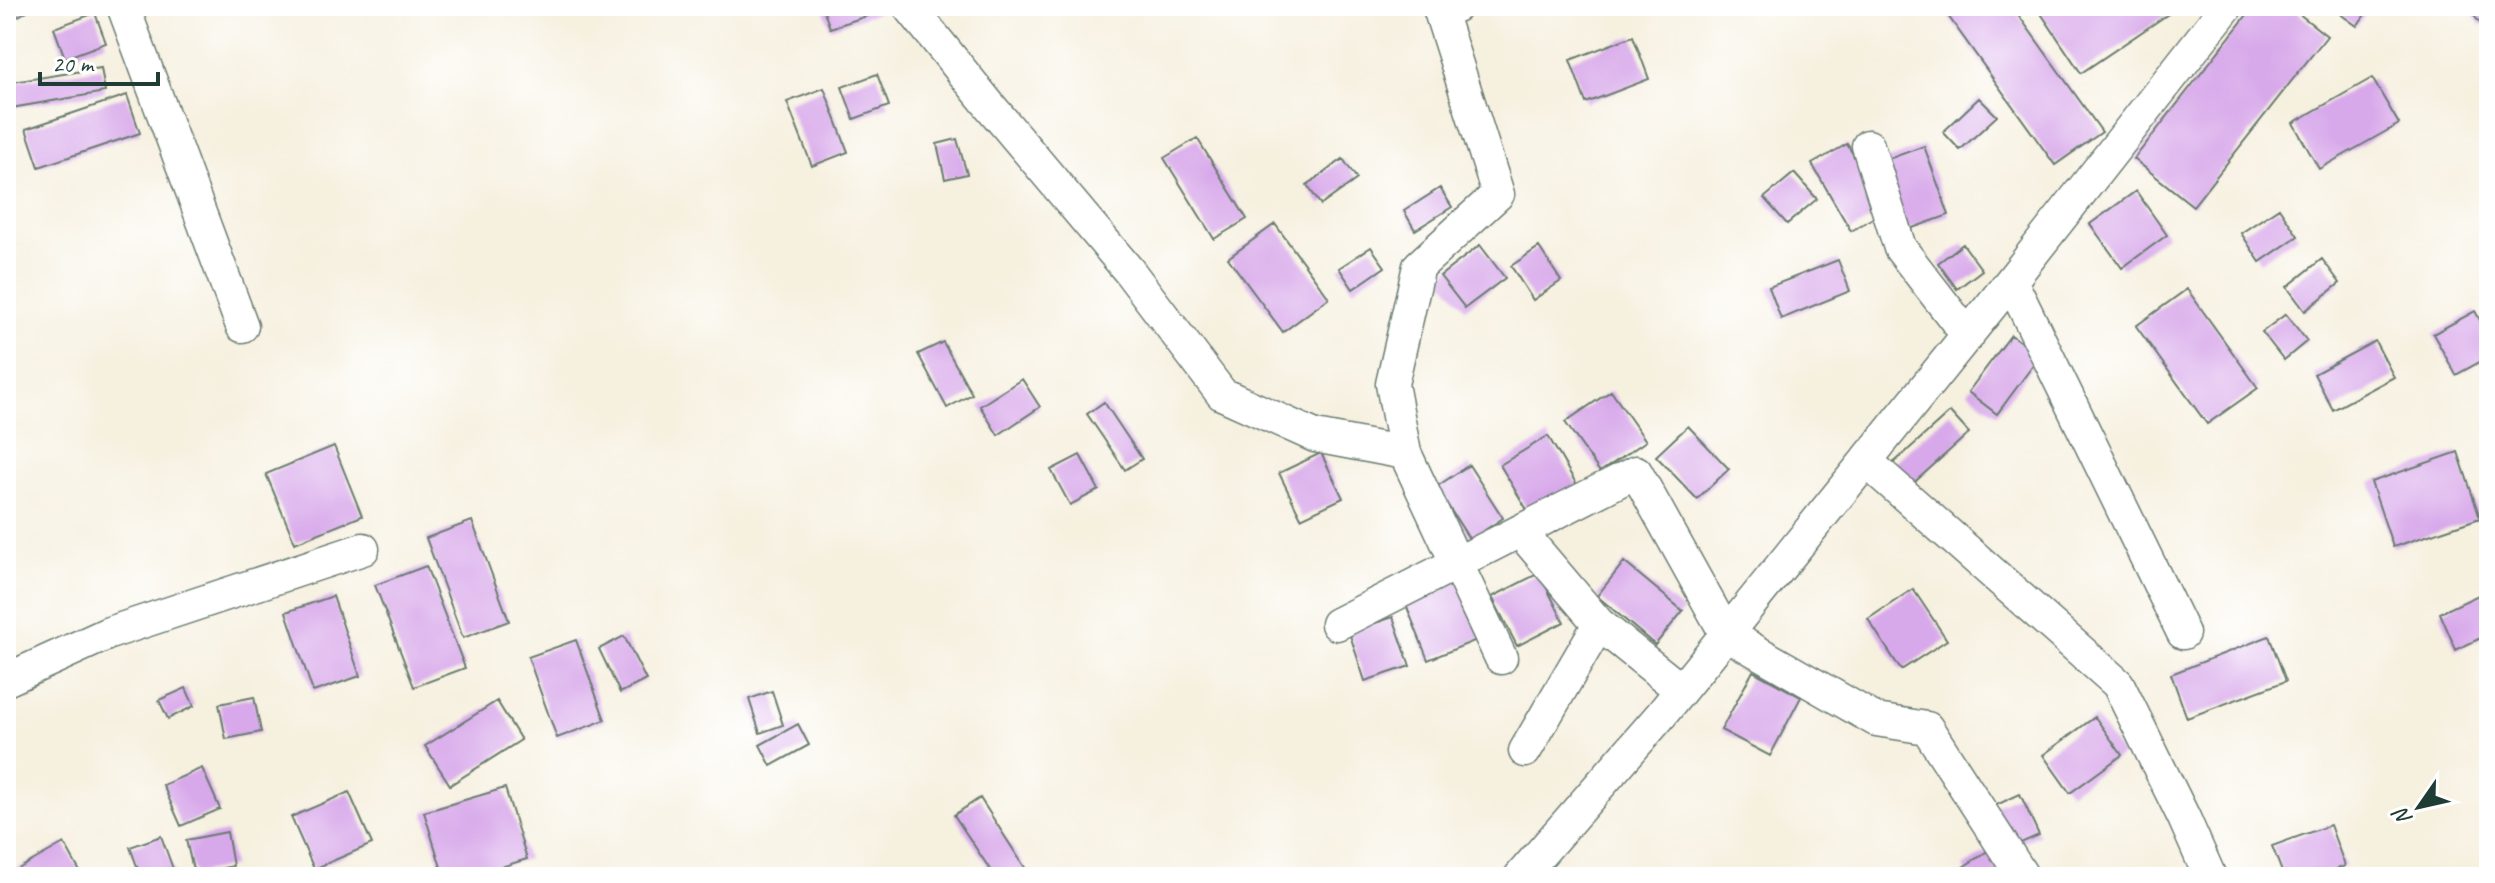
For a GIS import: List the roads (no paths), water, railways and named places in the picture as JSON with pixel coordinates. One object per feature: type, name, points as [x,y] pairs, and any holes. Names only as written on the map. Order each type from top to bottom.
[{"type":"street","points":[[123,6],[242,326]]},
{"type":"street","points":[[909,6],[1129,271],[1222,394],[1315,436],[1405,453]]},
{"type":"street","points":[[1456,6],[1440,11],[1498,194],[1419,266],[1392,384],[1405,453],[1501,658]]},
{"type":"street","points":[[1520,877],[1661,715],[1968,336],[2211,13]]},
{"type":"street","points":[[1868,146],[1900,248],[1968,336]]},
{"type":"street","points":[[2011,281],[2183,633]]},
{"type":"street","points":[[1866,461],[2118,684],[2210,877]]},
{"type":"street","points":[[1337,624],[1636,472],[1726,634],[1876,720],[1927,728],[2023,877]]},
{"type":"street","points":[[1520,531],[1599,624],[1681,690]]},
{"type":"street","points":[[6,680],[109,633],[363,549]]},
{"type":"street","points":[[1525,751],[1599,624]]}]
